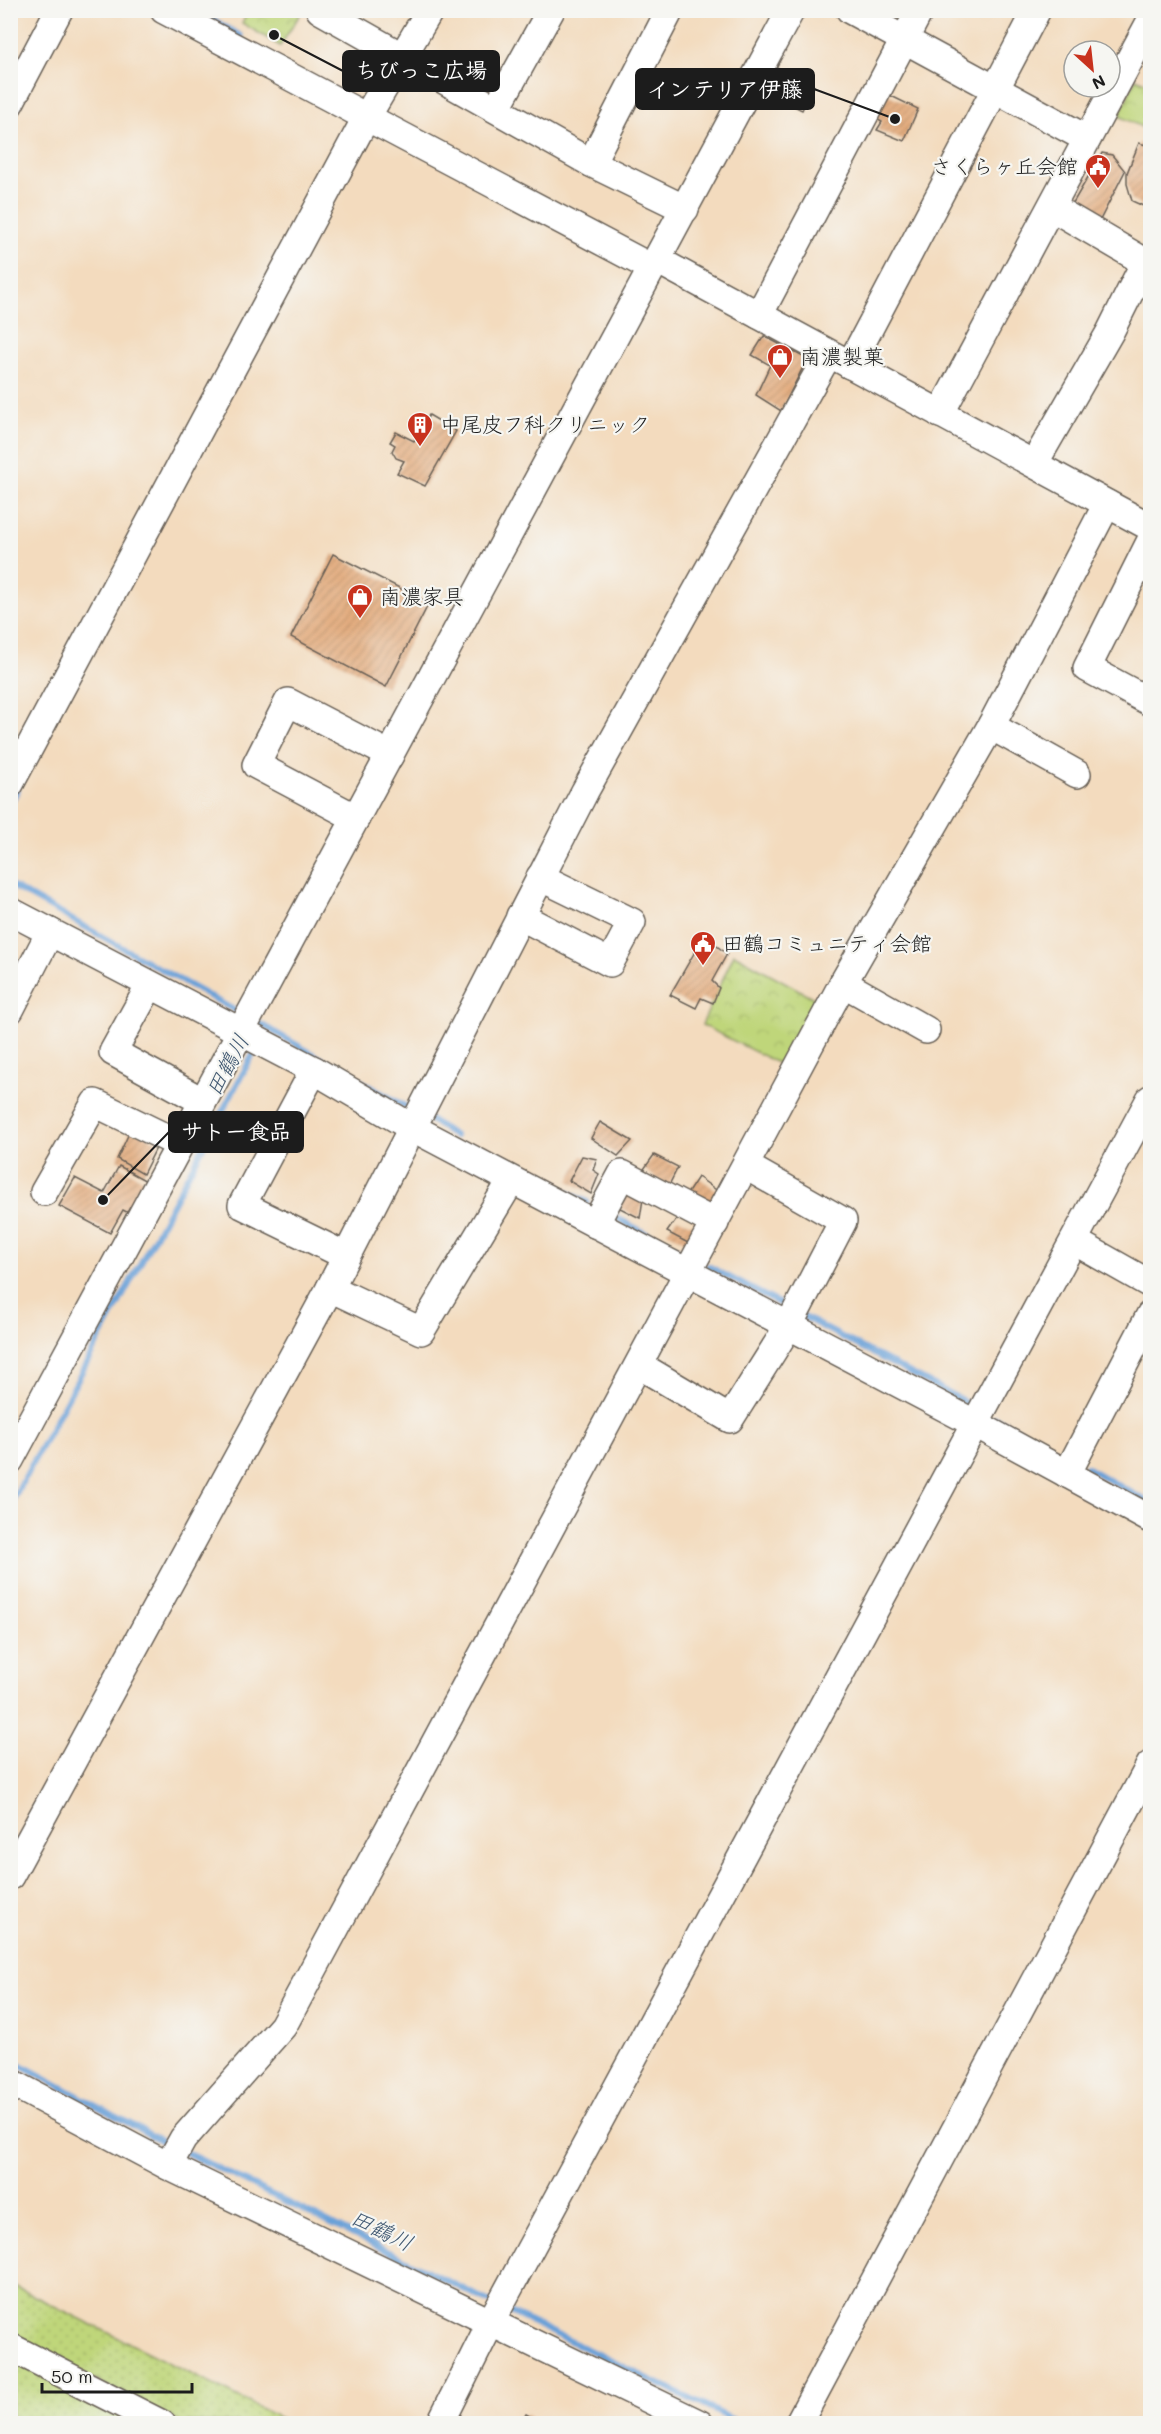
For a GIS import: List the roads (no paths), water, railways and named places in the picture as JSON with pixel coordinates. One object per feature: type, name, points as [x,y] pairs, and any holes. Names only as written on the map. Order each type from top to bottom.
[{"type":"street","points":[[10,103],[59,10]]},
{"type":"street","points":[[164,10],[366,118],[759,315],[1150,526]]},
{"type":"street","points":[[320,10],[591,163],[685,209]]},
{"type":"street","points":[[10,784],[366,118],[430,10]]},
{"type":"street","points":[[496,109],[551,10]]},
{"type":"street","points":[[591,163],[670,10]]},
{"type":"street","points":[[10,1460],[791,10]]},
{"type":"street","points":[[850,10],[1087,139]]},
{"type":"street","points":[[759,315],[920,10]]},
{"type":"street","points":[[10,1876],[330,1288],[585,791],[996,91],[1037,10]]},
{"type":"street","points":[[940,414],[1053,208],[1150,22]]},
{"type":"street","points":[[1035,462],[1148,262],[1053,208]]},
{"type":"street","points":[[174,2155],[283,2026],[843,983],[991,726],[1107,504]]},
{"type":"street","points":[[1150,542],[1087,668],[1150,702]]},
{"type":"street","points":[[356,818],[256,765],[288,702],[390,755]]},
{"type":"street","points":[[991,726],[1077,774]]},
{"type":"street","points":[[520,916],[610,963],[632,922],[540,877]]},
{"type":"street","points":[[10,912],[150,985],[245,1025],[274,1050],[411,1127],[974,1423],[1150,1519]]},
{"type":"street","points":[[10,1010],[50,932]]},
{"type":"street","points":[[843,983],[927,1030]]},
{"type":"street","points":[[150,985],[113,1052],[202,1101]]},
{"type":"street","points":[[314,1071],[242,1205],[346,1256]]},
{"type":"street","points":[[440,2424],[497,2311],[1150,1099]]},
{"type":"street","points":[[44,1192],[95,1103],[179,1144]]},
{"type":"street","points":[[639,1365],[730,1419],[788,1327],[843,1221],[746,1166]]},
{"type":"street","points":[[595,1224],[622,1173],[715,1223]]},
{"type":"street","points":[[330,1288],[421,1331],[511,1180]]},
{"type":"street","points":[[1074,1241],[1150,1284]]},
{"type":"street","points":[[1067,1474],[1150,1315]]},
{"type":"street","points":[[798,2424],[1150,1765]]},
{"type":"street","points":[[10,2082],[174,2155],[497,2311],[700,2424]]},
{"type":"street","points":[[10,2347],[162,2424]]},
{"type":"waterway","points":[[197,10],[241,36]]},
{"type":"waterway","points":[[10,804],[17,791]]},
{"type":"waterway","name":"田鶴川","points":[[10,885],[243,1015]]},
{"type":"waterway","points":[[255,1021],[412,1110]]},
{"type":"waterway","name":"田鶴川","points":[[10,1505],[257,1047]]},
{"type":"waterway","points":[[426,1117],[455,1136]]},
{"type":"waterway","points":[[547,1183],[587,1202]]},
{"type":"waterway","points":[[609,1214],[685,1254]]},
{"type":"waterway","points":[[708,1266],[786,1307]]},
{"type":"waterway","points":[[802,1316],[971,1405]]},
{"type":"waterway","points":[[995,1418],[1057,1452]]},
{"type":"waterway","points":[[1086,1467],[1150,1503]]},
{"type":"waterway","name":"田鶴川","points":[[10,2059],[171,2146]]},
{"type":"waterway","name":"田鶴川","points":[[183,2151],[494,2304]]},
{"type":"waterway","name":"田鶴川","points":[[506,2310],[742,2424]]},
{"type":"place","name":"ちびっこ広場","points":[[274,35]]},
{"type":"place","name":"インテリア伊藤","points":[[895,119]]},
{"type":"place","name":"さくらヶ丘会館","points":[[1098,190]]},
{"type":"place","name":"南濃製菓","points":[[780,380]]},
{"type":"place","name":"中尾皮フ科クリニック","points":[[420,448]]},
{"type":"place","name":"南濃家具","points":[[360,620]]},
{"type":"place","name":"田鶴コミュニティ会館","points":[[703,967]]},
{"type":"place","name":"サトー食品","points":[[103,1200]]}]
